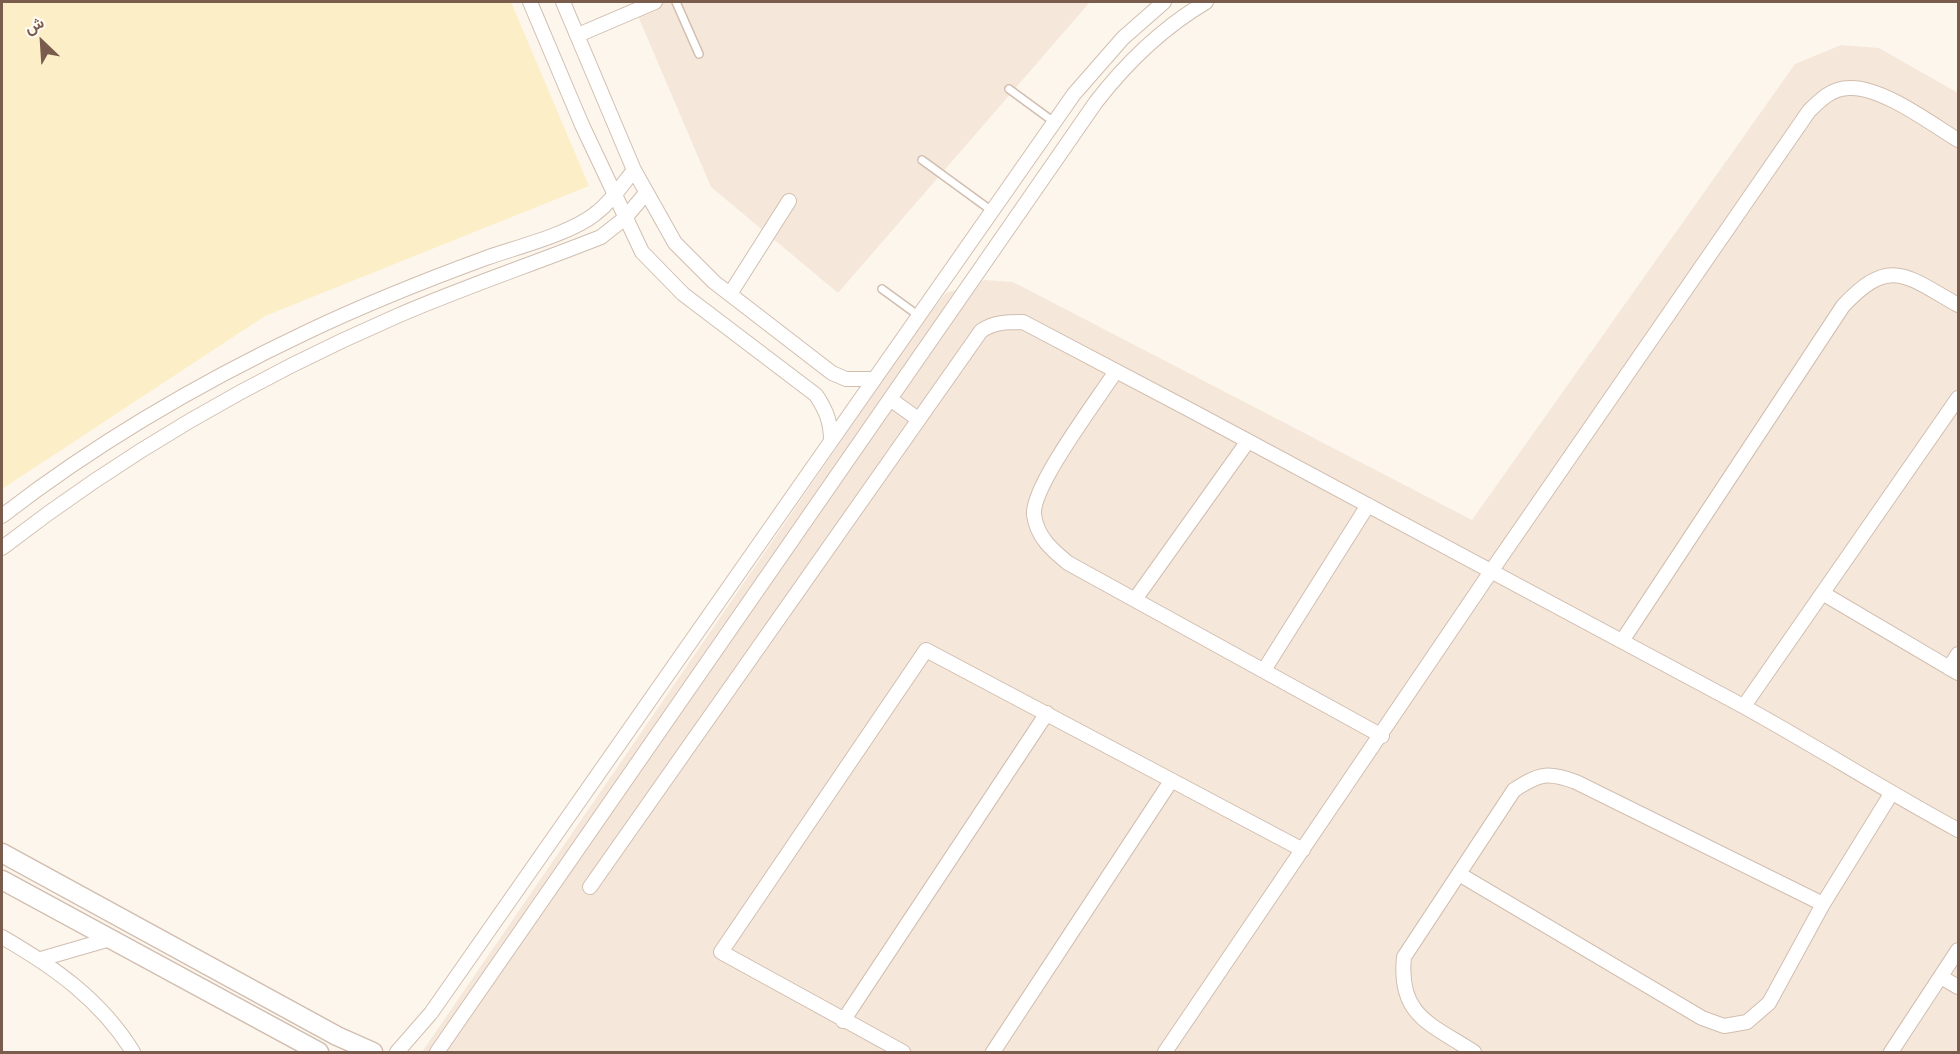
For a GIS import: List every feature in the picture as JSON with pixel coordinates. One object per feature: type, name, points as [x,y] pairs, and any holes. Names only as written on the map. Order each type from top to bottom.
[{"type":"street","points":[[530,2],[614,195],[642,252],[667,279],[816,395],[831,425],[831,442]]},
{"type":"street","points":[[563,2],[634,170],[664,227],[686,257],[832,373],[846,379],[874,379]]},
{"type":"street","points":[[578,35],[655,2]]},
{"type":"street","points":[[398,1053],[438,1003],[1054,122],[1097,65],[1164,2]]},
{"type":"street","points":[[437,1053],[466,1007],[1117,75],[1167,28],[1206,2]]},
{"type":"street","points":[[1164,1053],[1382,736],[1492,570],[1809,111],[1825,95],[1846,87],[1869,89],[1959,140]]},
{"type":"street","points":[[2,516],[88,454],[160,409],[234,368],[311,330],[428,281],[584,222],[614,195],[634,170]]},
{"type":"street","points":[[2,548],[101,476],[246,389],[398,316],[601,237],[625,218],[646,193]]},
{"type":"street","points":[[730,294],[789,201]]},
{"type":"street","points":[[1622,641],[1842,306],[1863,284],[1879,275],[1898,275],[1923,284],[1959,305]]},
{"type":"street","points":[[590,887],[981,331],[1000,323],[1023,322],[1744,706],[1891,794],[1959,830]]},
{"type":"street","points":[[901,343],[920,356]]},
{"type":"street","points":[[1116,371],[1039,489],[1034,514],[1040,533],[1049,548],[1068,563],[1136,598],[1382,736]]},
{"type":"street","points":[[1744,706],[1959,398]]},
{"type":"street","points":[[890,399],[918,419]]},
{"type":"street","points":[[1136,598],[1248,441]]},
{"type":"street","points":[[798,488],[820,503]]},
{"type":"street","points":[[1264,670],[1368,504]]},
{"type":"street","points":[[1824,594],[1954,670],[1959,654]]},
{"type":"street","points":[[903,1053],[721,952],[926,650],[1303,850]]},
{"type":"street","points":[[843,1021],[1047,713]]},
{"type":"street","points":[[1474,1053],[1425,1020],[1409,1003],[1402,980],[1404,957],[1514,790],[1536,776],[1556,775],[1823,904]]},
{"type":"street","points":[[993,1053],[1171,781]]},
{"type":"street","points":[[1460,874],[1702,1018],[1724,1026],[1747,1022],[1768,1003],[1823,904],[1891,794]]},
{"type":"street","points":[[2,853],[337,1036],[374,1053]]},
{"type":"street","points":[[2,880],[319,1053]]},
{"type":"street","points":[[2,937],[41,959],[77,986],[118,1028],[133,1053]]},
{"type":"street","points":[[41,959],[110,939]]},
{"type":"street","points":[[1891,1053],[1959,950]]},
{"type":"street","points":[[1941,977],[1959,987]]},
{"type":"lane","points":[[676,2],[699,54]]},
{"type":"lane","points":[[1009,89],[1054,122]]},
{"type":"lane","points":[[922,160],[992,211]]},
{"type":"lane","points":[[882,289],[919,316]]},
{"type":"shaded area","points":[[632,2],[1090,2],[838,293],[711,187]]},
{"type":"shaded area","points":[[1841,45],[1879,48],[1958,93],[1958,1052],[422,1052],[920,326],[946,293],[985,280],[1013,282],[1472,520],[1795,64]]},
{"type":"sand","points":[[2,2],[511,2],[589,186],[265,316],[2,489]]}]
